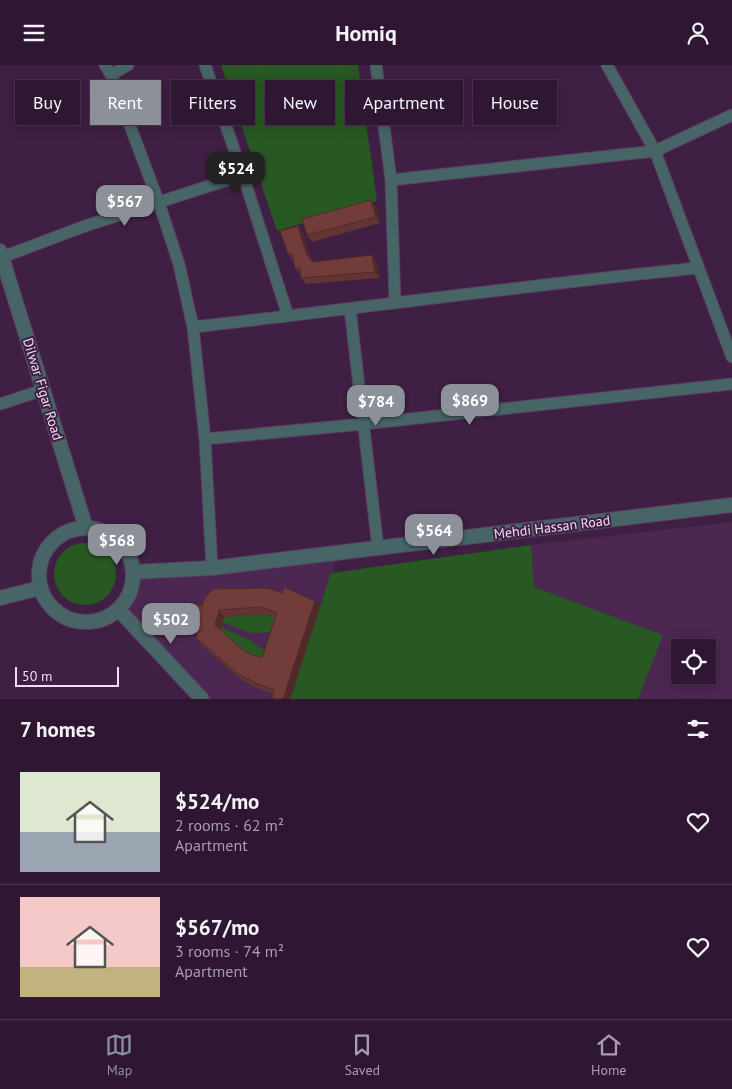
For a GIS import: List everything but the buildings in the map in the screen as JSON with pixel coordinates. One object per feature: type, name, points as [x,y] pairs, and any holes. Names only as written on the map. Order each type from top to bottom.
[{"type":"street","points":[[128,65],[108,70],[159,203],[179,264],[192,327],[205,439],[212,567]]},
{"type":"street","points":[[205,65],[243,175],[288,316]]},
{"type":"street","points":[[376,65],[391,180],[395,303]]},
{"type":"street","points":[[607,65],[655,151],[732,357]]},
{"type":"street","points":[[391,180],[655,151],[732,115]]},
{"type":"street","points":[[1,256],[85,226],[243,175]]},
{"type":"street","name":"Dilwar Figar Road","points":[[1,256],[86,527]]},
{"type":"street","points":[[192,327],[559,282],[698,268]]},
{"type":"street","points":[[350,309],[378,548]]},
{"type":"street","points":[[205,439],[732,384]]},
{"type":"street","points":[[0,404],[43,390]]},
{"type":"street","name":"Mehdi Hassan Road","points":[[133,572],[212,567],[732,505]]},
{"type":"street","points":[[86,527],[111,535],[123,546],[129,556],[133,572],[131,588],[119,610],[102,620],[86,623],[72,620],[57,613],[46,600],[40,588],[39,571],[43,555],[48,547],[60,536],[74,529],[86,527]]},
{"type":"street","points":[[0,599],[40,588]]},
{"type":"street","points":[[119,610],[202,699]]},
{"type":"shaded area","points":[[732,522],[732,699],[638,699],[663,635],[534,587],[531,545]]},
{"type":"shaded area","points":[[339,553],[287,699],[202,699],[119,610],[131,588],[133,572]]},
{"type":"green space","points":[[221,65],[358,65],[360,80],[345,80],[345,125],[366,125],[377,201],[277,231],[241,125],[255,125],[255,80],[226,80]]},
{"type":"green space","points":[[85,543],[97,545],[107,552],[114,562],[116,574],[114,586],[107,596],[97,603],[85,605],[73,603],[63,596],[56,586],[54,574],[56,562],[63,552],[73,545]]},
{"type":"green space","points":[[531,545],[534,587],[663,635],[638,699],[290,699],[331,573]]},
{"type":"green space","points":[[265,614],[282,619],[277,632],[251,633],[222,622],[224,617]]},
{"type":"green space","points":[[221,627],[250,640],[270,655],[267,664],[250,658],[219,632]]}]
